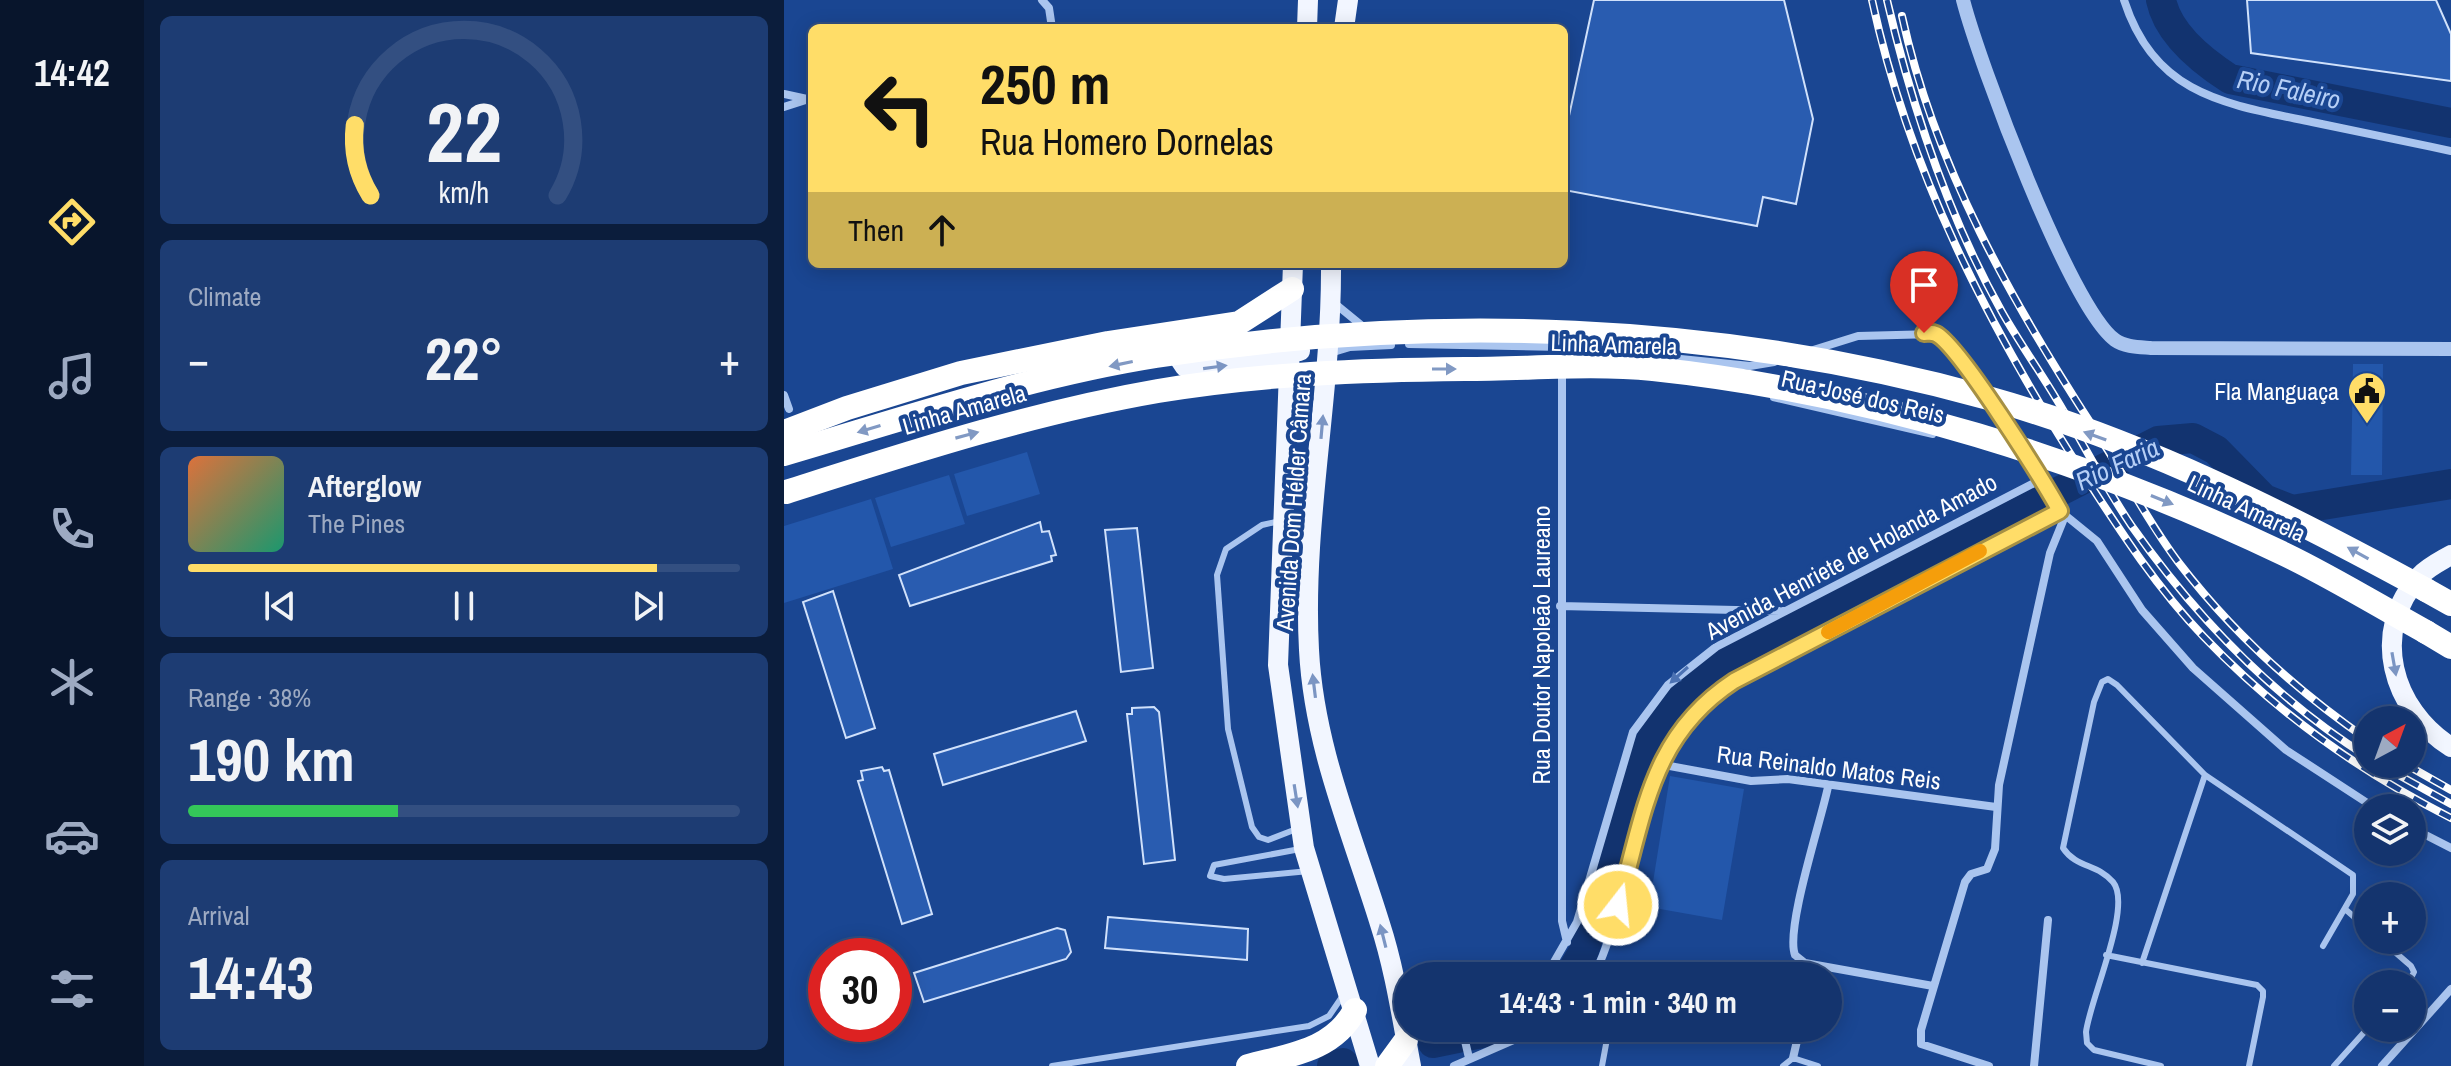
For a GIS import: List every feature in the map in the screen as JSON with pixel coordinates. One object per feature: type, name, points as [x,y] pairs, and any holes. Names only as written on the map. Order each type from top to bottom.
[{"type":"highway","points":[[786,421],[961,373],[1252,317],[1292,289]]},
{"type":"highway","name":"Linha Amarela","points":[[784,454],[1042,380],[1169,355],[1291,338],[1435,330],[1627,337],[1794,356],[1894,375],[1992,399],[2167,462],[2242,494],[2451,604]]},
{"type":"highway","name":"Linha Amarela","points":[[785,492],[949,440],[1158,391],[1308,372],[1651,369],[1787,391],[1958,428],[2062,462],[2164,500],[2286,555],[2451,647]]},
{"type":"highway","points":[[1248,1066],[1319,1046],[1347,1026],[1352,999]]},
{"type":"highway","points":[[1387,1066],[1405,1042]]},
{"type":"main road","points":[[1307,24],[1308,0]]},
{"type":"main road","points":[[1345,24],[1348,0]]},
{"type":"main road","name":"Avenida Dom Hélder Câmara","points":[[1293,268],[1278,665],[1304,848],[1370,1066]]},
{"type":"main road","name":"Avenida Dom Hélder Câmara","points":[[1331,268],[1330,353],[1311,568],[1309,650],[1318,720],[1330,774],[1381,925],[1394,975]]},
{"type":"main road","points":[[1196,330],[1184,339],[1179,358],[1185,367],[1195,370],[1291,355],[1319,339],[1330,325]]},
{"type":"main road","points":[[2451,555],[2422,574],[2408,591],[2395,615],[2391,645],[2393,668],[2418,722],[2451,747]]},
{"type":"main road","name":"Avenida Dom Hélder Câmara","points":[[1406,1042],[1411,1066]]},
{"type":"street","points":[[1042,0],[1049,8],[1051,24]]},
{"type":"street","points":[[1963,0],[1997,101],[2035,195],[2094,316],[2117,342],[2151,348],[2451,349]]},
{"type":"street","points":[[2124,0],[2134,26],[2155,59],[2180,82],[2209,98],[2451,151]]},
{"type":"street","points":[[784,94],[808,99]]},
{"type":"street","points":[[784,107],[808,100]]},
{"type":"street","points":[[1331,300],[1390,345]]},
{"type":"street","name":"Rua José dos Reis","points":[[1330,353],[1350,347],[1484,343],[1562,347],[1737,364],[1777,362],[1845,338],[1935,334],[1961,362],[2005,424]]},
{"type":"street","name":"Rua Doutor Napoleão Laureano","points":[[1562,347],[1562,921],[1567,943]]},
{"type":"street","points":[[784,395],[786,421]]},
{"type":"street","points":[[2005,424],[2062,514],[2097,541],[2142,610],[2193,668],[2286,750],[2354,794]]},
{"type":"street","name":"Avenida Henriete de Holanda Amado","points":[[1555,962],[1577,922],[1633,732],[1668,685],[1716,647],[2042,479]]},
{"type":"street","points":[[1599,962],[1610,934],[1659,764],[1689,717],[1734,681],[2062,514]]},
{"type":"street","points":[[1989,1066],[1921,1044],[1933,986],[1955,909],[1969,875],[1987,869],[1995,849],[1996,807],[2050,553],[2062,514]]},
{"type":"street","points":[[1560,606],[1785,612]]},
{"type":"street","name":"Rua Reinaldo Matos Reis","points":[[1659,764],[1751,781],[1788,779],[1828,787],[1996,807]]},
{"type":"street","points":[[1804,962],[1799,961],[1793,950],[1792,939],[1828,787]]},
{"type":"street","points":[[2426,835],[2451,848]]},
{"type":"street","points":[[2034,1066],[2048,920]]},
{"type":"street","points":[[1842,969],[1933,986]]},
{"type":"street","points":[[2382,1066],[2451,989]]},
{"type":"street","points":[[1464,1042],[1469,1058]]},
{"type":"street","points":[[1454,1066],[1514,1042]]},
{"type":"street","points":[[1793,1058],[1797,1042]]},
{"type":"lane","name":"Rua José dos Reis","points":[[1737,364],[1751,387],[1771,398],[1942,437]]},
{"type":"lane","name":"Rua José dos Reis","points":[[1970,443],[1981,443],[2005,424]]},
{"type":"lane","points":[[1284,521],[1262,525],[1226,549],[1217,575],[1228,729],[1252,827],[1259,837],[1268,840],[1301,827]]},
{"type":"lane","points":[[2161,1066],[2105,1054],[2087,1043],[2087,1022],[2118,916],[2116,885],[2101,870],[2076,864],[2063,848],[2094,702],[2102,682],[2108,679],[2117,685],[2205,775],[2353,875],[2353,894],[2323,946]]},
{"type":"lane","points":[[2142,963],[2205,775]]},
{"type":"lane","points":[[1304,848],[1214,865],[1210,876],[1224,879],[1310,871]]},
{"type":"lane","points":[[2345,909],[2354,917]]},
{"type":"lane","points":[[2397,954],[2413,970]]},
{"type":"lane","points":[[2106,955],[2257,985],[2263,991],[2249,1066]]},
{"type":"lane","points":[[1052,1066],[1309,1026],[1352,999]]},
{"type":"lane","points":[[1602,1066],[1606,1042]]},
{"type":"lane","points":[[2334,1066],[2355,1042]]},
{"type":"lane","points":[[1783,1066],[1793,1058],[1818,1066]]},
{"type":"shaded area","name":"Fla Manguaça","points":[[2353,364],[2383,364],[2382,475],[2351,475]]},
{"type":"shaded area","points":[[1027,452],[1040,494],[967,516],[954,474]]},
{"type":"shaded area","points":[[949,475],[965,524],[891,547],[875,498]]},
{"type":"shaded area","points":[[871,499],[893,569],[784,603],[784,526]]},
{"type":"shaded area","points":[[1670,776],[1744,789],[1722,920],[1649,907]]},
{"type":"building","points":[[1594,0],[1784,0],[1813,119],[1796,204],[1763,197],[1757,226],[1568,191],[1568,120]]},
{"type":"building","points":[[2247,0],[2436,0],[2451,34],[2451,81],[2251,53]]},
{"type":"building","points":[[1040,522],[1042,532],[1049,531],[1056,555],[1051,556],[1052,561],[910,606],[899,575]]},
{"type":"building","points":[[1137,528],[1153,668],[1121,672],[1105,530]]},
{"type":"building","points":[[833,591],[875,728],[846,738],[803,602]]},
{"type":"building","points":[[1154,707],[1159,712],[1175,860],[1144,864],[1127,714],[1132,714],[1132,708]]},
{"type":"building","points":[[1076,711],[1086,741],[943,785],[934,754]]},
{"type":"building","points":[[882,767],[884,771],[889,770],[932,914],[902,924],[858,781],[863,780],[861,771]]},
{"type":"building","points":[[1108,917],[1248,929],[1247,960],[1105,948]]},
{"type":"building","points":[[1057,928],[1065,930],[1071,952],[1066,959],[924,1002],[914,973]]},
{"type":"waterway","name":"Rio Faleiro","points":[[2161,0],[2171,24],[2188,46],[2230,79],[2451,123]]},
{"type":"waterway","name":"Rio Faria","points":[[1577,962],[1584,951],[1629,795],[1652,737],[1680,698],[1731,659],[2158,441],[2193,438],[2216,450],[2264,499],[2292,510],[2451,484]]},
{"type":"waterway","name":"Rio Faria","points":[[1433,1043],[1438,1042]]},
{"type":"waterway","name":"Rio Faria","points":[[1332,1066],[1343,1063]]},
{"type":"railway","points":[[1872,0],[1907,126],[1956,245],[1984,303],[2048,417],[2139,557],[2186,618],[2260,690],[2351,760],[2451,818]]},
{"type":"railway","points":[[1887,0],[1920,120],[1965,238],[2002,312],[2121,510],[2182,591],[2238,653],[2300,709],[2354,748]]},
{"type":"railway","points":[[1902,16],[1934,126],[1980,232],[2034,333],[2156,531],[2199,588],[2243,636],[2291,681],[2354,730]]},
{"type":"railway","points":[[2426,776],[2451,790]]},
{"type":"railway","points":[[2404,778],[2451,804]]},
{"type":"slow traffic","points":[[1828,632],[1980,551]]},
{"type":"place","name":"Fla Manguaça","points":[[2367,425]]},
{"type":"route","points":[[1618,905],[1659,764],[1673,737],[1710,697],[1734,681],[2060,511],[2027,455],[1961,362],[1940,337],[1924,333]]}]
